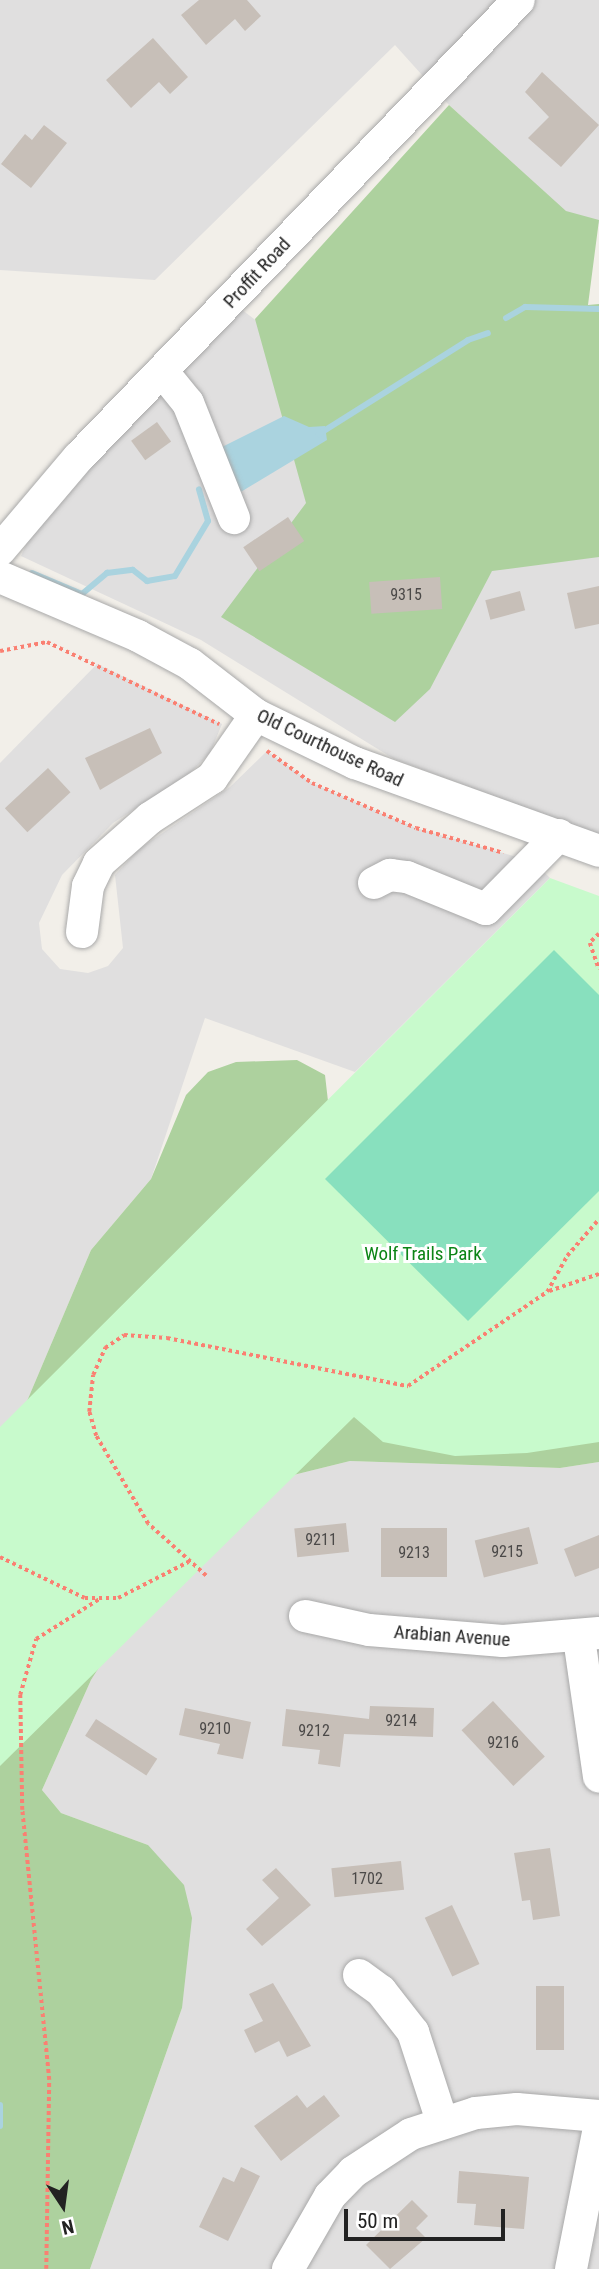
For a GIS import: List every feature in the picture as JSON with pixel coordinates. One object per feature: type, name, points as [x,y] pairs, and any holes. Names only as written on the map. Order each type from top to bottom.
[{"type":"street","name":"Proffit Road","points":[[0,550],[162,371],[519,0]]},
{"type":"street","points":[[162,371],[188,403],[234,519]]},
{"type":"street","name":"Old Courthouse Road","points":[[0,577],[138,636],[190,664],[256,715],[392,778],[599,851]]},
{"type":"street","points":[[82,932],[88,886],[99,863],[150,818],[212,778],[256,715]]},
{"type":"street","points":[[374,883],[390,876],[407,877],[486,909],[558,835]]},
{"type":"street","name":"Arabian Avenue","points":[[305,1616],[369,1630],[490,1640],[589,1635]]},
{"type":"street","points":[[589,1635],[599,1777]]},
{"type":"street","points":[[359,1975],[381,1991],[413,2032],[442,2121]]},
{"type":"street","points":[[288,2269],[309,2227],[352,2172],[390,2145],[442,2121],[517,2109],[599,2116]]},
{"type":"street","points":[[571,2269],[599,2128]]},
{"type":"path","points":[[0,651],[47,642],[222,724]]},
{"type":"path","points":[[267,751],[312,783],[416,828],[534,862]]},
{"type":"path","points":[[599,934],[590,943],[599,969]]},
{"type":"path","points":[[547,1292],[566,1256],[599,1219]]},
{"type":"path","points":[[594,1224],[599,1228]]},
{"type":"path","points":[[206,1576],[148,1524],[96,1436],[89,1412],[93,1375],[105,1348],[124,1335],[167,1338],[408,1386],[547,1292],[599,1274]]},
{"type":"path","points":[[0,1557],[67,1591],[101,1598],[118,1598],[188,1562]]},
{"type":"path","points":[[46,2269],[49,2080],[22,1810],[20,1695],[36,1639],[101,1598]]},
{"type":"shaded area","points":[[0,0],[599,0],[599,223],[588,232],[449,105],[395,45],[155,280],[0,270]]},
{"type":"shaded area","points":[[241,309],[507,515],[599,457],[599,835],[394,759],[201,640],[21,556],[37,521]]},
{"type":"shaded area","points":[[97,664],[222,724],[210,753],[189,774],[113,823],[62,875],[39,923],[42,949],[60,969],[88,973],[108,966],[123,948],[115,875],[139,849],[230,787],[267,751],[312,783],[416,828],[534,862],[550,878],[355,1072],[205,1018],[151,1179],[91,1250],[19,1420],[0,1436],[0,763]]},
{"type":"shaded area","points":[[350,1461],[560,1468],[599,1462],[599,2269],[90,2269],[182,2008],[148,1845],[61,1813],[42,1790],[91,1680],[173,1551],[237,1489]]},
{"type":"green space","points":[[449,105],[566,211],[599,220],[588,305],[599,304],[599,557],[492,571],[430,689],[395,722],[221,617],[306,503],[255,319]]},
{"type":"green space","name":"Wolf Trails Park","points":[[550,878],[599,896],[599,1442],[527,1453],[455,1456],[383,1442],[354,1417],[0,1766],[0,1427]]},
{"type":"green space","points":[[554,950],[599,995],[599,1191],[468,1321],[325,1179]]},
{"type":"green space","name":"Wolf Trails Park","points":[[297,1060],[325,1075],[332,1136],[599,1283],[599,1462],[560,1468],[350,1461],[237,1489],[173,1551],[91,1680],[42,1790],[61,1813],[148,1845],[184,1885],[192,1918],[182,2008],[90,2269],[0,2269],[0,1436],[19,1420],[91,1250],[151,1179],[186,1095],[208,1072],[236,1062]]},
{"type":"water","points":[[284,416],[309,427],[325,426],[327,440],[239,493],[220,448]]},
{"type":"building","points":[[199,0],[247,0],[261,16],[245,31],[235,19],[206,45],[181,15]]},
{"type":"building","points":[[153,38],[188,77],[170,94],[159,82],[131,108],[106,80]]},
{"type":"building","points":[[542,72],[599,125],[561,167],[528,138],[549,117],[525,92]]},
{"type":"building","points":[[44,125],[67,143],[31,188],[1,164],[25,134],[32,140]]},
{"type":"building","points":[[157,422],[171,441],[145,460],[131,441]]},
{"type":"building","points":[[288,517],[304,541],[259,571],[243,547]]},
{"type":"building","points":[[440,577],[442,609],[371,614],[369,582]]},
{"type":"building","points":[[599,586],[599,624],[575,629],[567,593]]},
{"type":"building","points":[[520,591],[525,610],[490,620],[485,600]]},
{"type":"building","points":[[150,728],[162,753],[100,790],[85,758]]},
{"type":"building","points":[[48,768],[71,792],[27,832],[5,808]]},
{"type":"building","points":[[346,1523],[349,1552],[297,1557],[294,1528]]},
{"type":"building","points":[[529,1527],[538,1564],[484,1577],[475,1541]]},
{"type":"building","points":[[381,1528],[447,1528],[447,1577],[381,1577]]},
{"type":"building","points":[[599,1535],[599,1568],[575,1577],[564,1549]]},
{"type":"building","points":[[493,1701],[545,1757],[513,1786],[462,1730]]},
{"type":"building","points":[[370,1706],[434,1708],[433,1737],[344,1734],[340,1767],[318,1764],[320,1750],[282,1746],[286,1709],[369,1719]]},
{"type":"building","points":[[185,1708],[251,1722],[243,1759],[217,1754],[220,1744],[179,1735]]},
{"type":"building","points":[[96,1719],[157,1759],[146,1776],[85,1736]]},
{"type":"building","points":[[550,1848],[560,1916],[533,1920],[530,1900],[522,1901],[514,1853]]},
{"type":"building","points":[[401,1861],[404,1890],[334,1897],[331,1868]]},
{"type":"building","points":[[276,1868],[311,1905],[262,1946],[246,1929],[279,1898],[262,1880]]},
{"type":"building","points":[[452,1905],[479,1964],[452,1977],[425,1918]]},
{"type":"building","points":[[273,1983],[311,2046],[287,2057],[279,2041],[255,2053],[244,2030],[263,2021],[249,1994]]},
{"type":"building","points":[[536,1986],[564,1986],[564,2050],[536,2050]]},
{"type":"building","points":[[297,2095],[307,2108],[324,2095],[340,2116],[281,2161],[254,2126]]},
{"type":"building","points":[[241,2167],[260,2176],[228,2241],[199,2227],[223,2177],[234,2182]]},
{"type":"building","points":[[459,2171],[529,2177],[524,2229],[474,2225],[476,2204],[457,2203]]},
{"type":"building","points":[[412,2200],[428,2216],[416,2228],[426,2238],[390,2269],[366,2245]]},
{"type":"waterway","points":[[506,318],[525,307],[599,309]]},
{"type":"waterway","points":[[319,434],[468,340],[488,333]]},
{"type":"waterway","points":[[32,573],[82,594],[107,573],[133,570],[147,581],[175,576],[208,521],[199,489]]},
{"type":"waterway","points":[[0,2105],[0,2126]]}]
